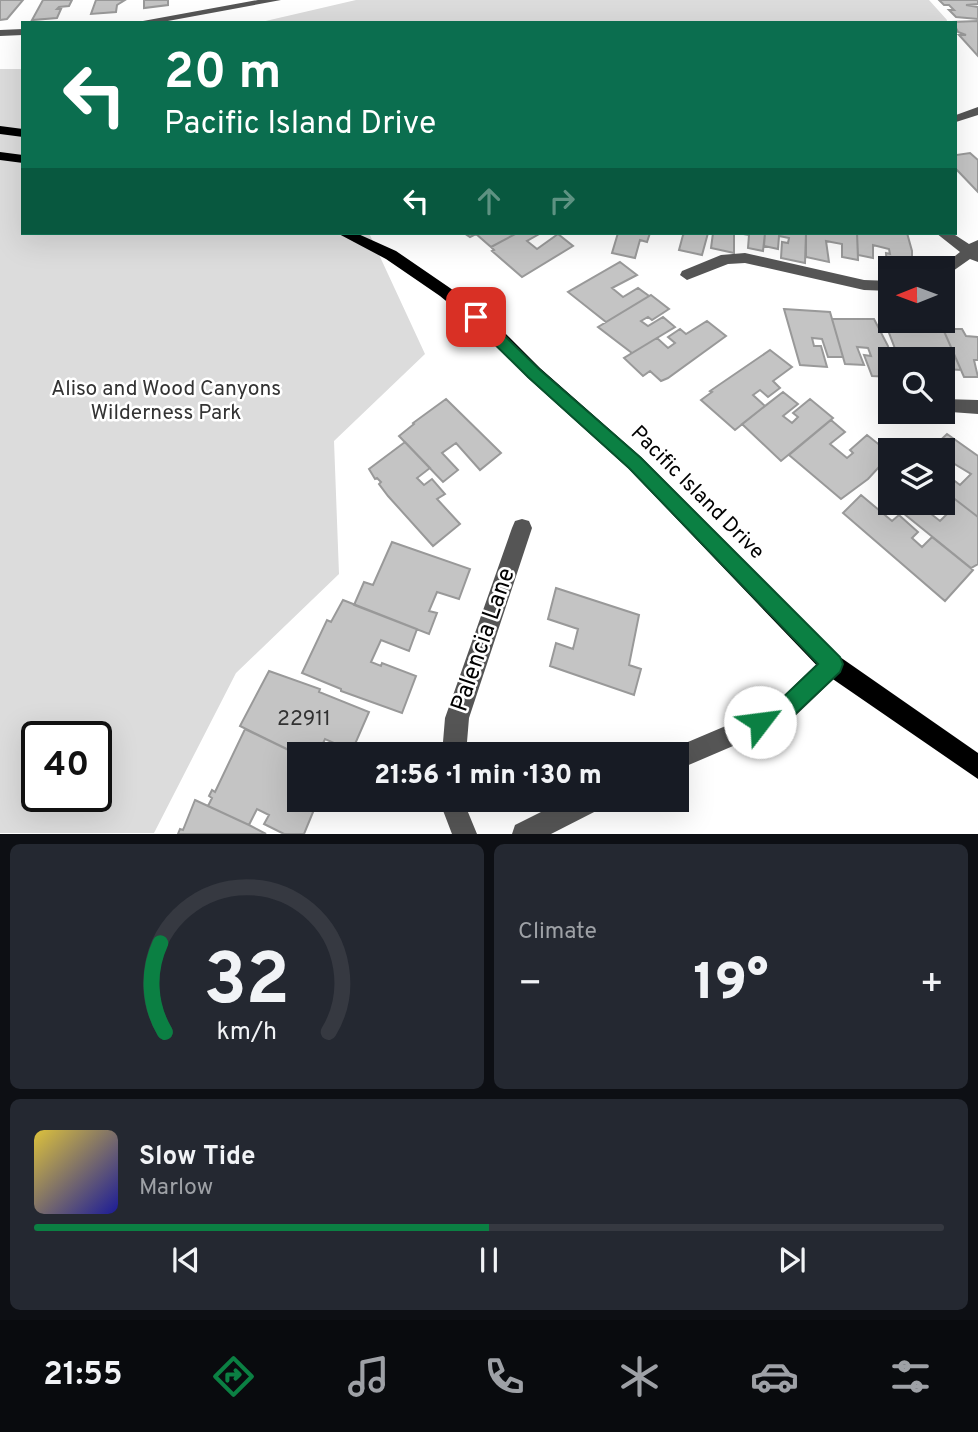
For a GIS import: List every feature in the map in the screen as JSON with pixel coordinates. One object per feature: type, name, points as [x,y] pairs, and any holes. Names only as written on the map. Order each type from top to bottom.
[{"type":"main road","points":[[0,130],[21,133]]},
{"type":"main road","points":[[0,156],[21,159]]},
{"type":"main road","name":"Pacific Island Drive","points":[[348,235],[391,255],[445,292],[491,329],[534,373],[635,463],[832,664],[978,767]]},
{"type":"street","points":[[149,21],[276,0]]},
{"type":"street","points":[[0,33],[21,32]]},
{"type":"street","points":[[957,119],[978,111]]},
{"type":"street","points":[[946,235],[974,252],[956,264]]},
{"type":"street","points":[[687,275],[726,259],[745,258],[864,285],[878,286]]},
{"type":"street","points":[[955,407],[978,407]]},
{"type":"street","name":"Palencia Lane","points":[[455,742],[457,718],[522,528]]},
{"type":"street","points":[[689,753],[781,714],[832,664]]},
{"type":"street","points":[[456,812],[465,834]]},
{"type":"street","points":[[524,834],[567,812]]},
{"type":"green space","points":[[356,0],[929,0],[947,20],[947,21],[266,21]]},
{"type":"green space","name":"Aliso and Wood Canyons Wilderness Park","points":[[0,69],[21,69],[21,235],[370,235],[425,354],[334,441],[339,574],[236,673],[154,833],[0,833]]},
{"type":"building","points":[[0,0],[23,0],[7,19],[0,20]]},
{"type":"building","points":[[43,0],[72,0],[69,6],[57,9],[61,9],[57,18],[32,20]]},
{"type":"building","points":[[96,0],[125,0],[117,5],[116,12],[91,14]]},
{"type":"building","points":[[144,0],[168,0],[168,5],[144,8]]},
{"type":"building","points":[[939,0],[978,0],[978,4],[966,5],[978,7],[978,19],[956,17],[949,10],[954,10],[949,5],[944,5]]},
{"type":"building","points":[[978,21],[978,56],[959,35],[966,35],[958,32],[957,22]]},
{"type":"building","points":[[970,153],[978,160],[978,192],[957,170],[957,155]]},
{"type":"building","points":[[477,235],[513,235],[491,247]]},
{"type":"building","points":[[513,235],[538,235],[527,241],[537,249],[557,235],[573,246],[522,277],[492,251],[494,250],[491,247]]},
{"type":"building","points":[[617,235],[649,235],[647,242],[640,240],[635,258],[612,253]]},
{"type":"building","points":[[683,235],[707,235],[702,255],[679,250]]},
{"type":"building","points":[[713,235],[734,235],[734,253],[711,248]]},
{"type":"building","points":[[749,235],[765,235],[763,251],[748,248]]},
{"type":"building","points":[[765,235],[806,235],[805,263],[781,258],[782,242],[788,243],[789,238],[779,236],[778,249],[764,246]]},
{"type":"building","points":[[806,235],[857,235],[858,260],[842,257],[842,244],[826,241],[829,262],[806,257]]},
{"type":"building","points":[[857,235],[908,235],[912,256],[886,256],[886,253],[890,254],[889,249],[873,245],[873,258],[858,255]]},
{"type":"building","points":[[620,262],[637,275],[612,288],[623,297],[638,288],[649,296],[606,322],[568,292]]},
{"type":"building","points":[[651,295],[669,309],[652,320],[648,317],[641,321],[648,326],[663,317],[675,327],[632,353],[598,327]]},
{"type":"building","points":[[784,309],[830,312],[843,357],[828,357],[822,339],[812,338],[814,346],[821,346],[827,367],[800,365]]},
{"type":"building","points":[[832,319],[874,319],[878,333],[881,333],[888,347],[878,347],[878,376],[872,376],[864,355],[871,356],[868,348],[857,347],[864,365],[845,364]]},
{"type":"building","points":[[707,321],[726,336],[668,378],[661,381],[650,371],[643,376],[624,358],[657,338],[668,348],[675,343],[668,337],[680,329],[686,334]]},
{"type":"building","points":[[956,329],[962,329],[966,336],[978,337],[978,360],[974,360],[978,377],[964,377],[955,356],[955,347],[951,347],[945,333],[955,333]]},
{"type":"building","points":[[889,333],[945,333],[951,347],[894,347]]},
{"type":"building","points":[[770,350],[792,367],[773,381],[780,388],[768,397],[760,390],[753,395],[765,406],[735,430],[701,400]]},
{"type":"building","points":[[955,356],[961,370],[955,370]]},
{"type":"building","points":[[783,392],[798,404],[783,416],[792,423],[798,417],[793,413],[810,399],[833,418],[781,461],[742,424]]},
{"type":"building","points":[[446,399],[501,453],[480,470],[456,443],[442,453],[458,470],[443,482],[399,436]]},
{"type":"building","points":[[831,420],[845,432],[830,444],[847,458],[853,453],[850,450],[867,435],[878,444],[878,468],[841,499],[789,455]]},
{"type":"building","points":[[955,440],[978,456],[978,517],[955,499],[955,481],[960,485],[971,474],[955,464]]},
{"type":"building","points":[[405,442],[430,468],[417,478],[424,485],[432,479],[445,494],[437,499],[460,524],[433,546],[388,496],[379,484],[381,482],[375,479],[369,469]]},
{"type":"building","points":[[861,495],[878,509],[878,515],[885,515],[892,521],[899,515],[918,532],[912,538],[922,547],[932,537],[973,570],[945,601],[843,513]]},
{"type":"building","points":[[955,499],[978,517],[978,564],[971,568],[905,515],[932,515],[940,521],[946,515],[955,515]]},
{"type":"building","points":[[392,542],[470,569],[459,599],[437,592],[429,611],[437,613],[429,634],[354,605],[364,582],[373,585]]},
{"type":"building","points":[[556,588],[639,615],[629,665],[641,669],[634,695],[550,666],[556,643],[573,649],[578,629],[548,619]]},
{"type":"building","points":[[343,600],[417,629],[409,651],[381,640],[371,662],[381,666],[382,663],[416,676],[402,713],[341,691],[302,673],[327,620],[331,622]]},
{"type":"building","points":[[269,671],[320,689],[319,692],[369,712],[356,742],[332,742],[325,739],[324,742],[287,742],[287,749],[240,726]]},
{"type":"building","points":[[245,729],[287,749],[287,812],[313,812],[304,834],[284,834],[264,824],[269,815],[257,809],[249,825],[208,806],[212,790],[215,792]]},
{"type":"building","points":[[195,800],[266,834],[178,834],[180,829],[183,830]]},
{"type":"route","points":[[476,317],[635,463],[832,664],[781,714],[760,722]]}]
